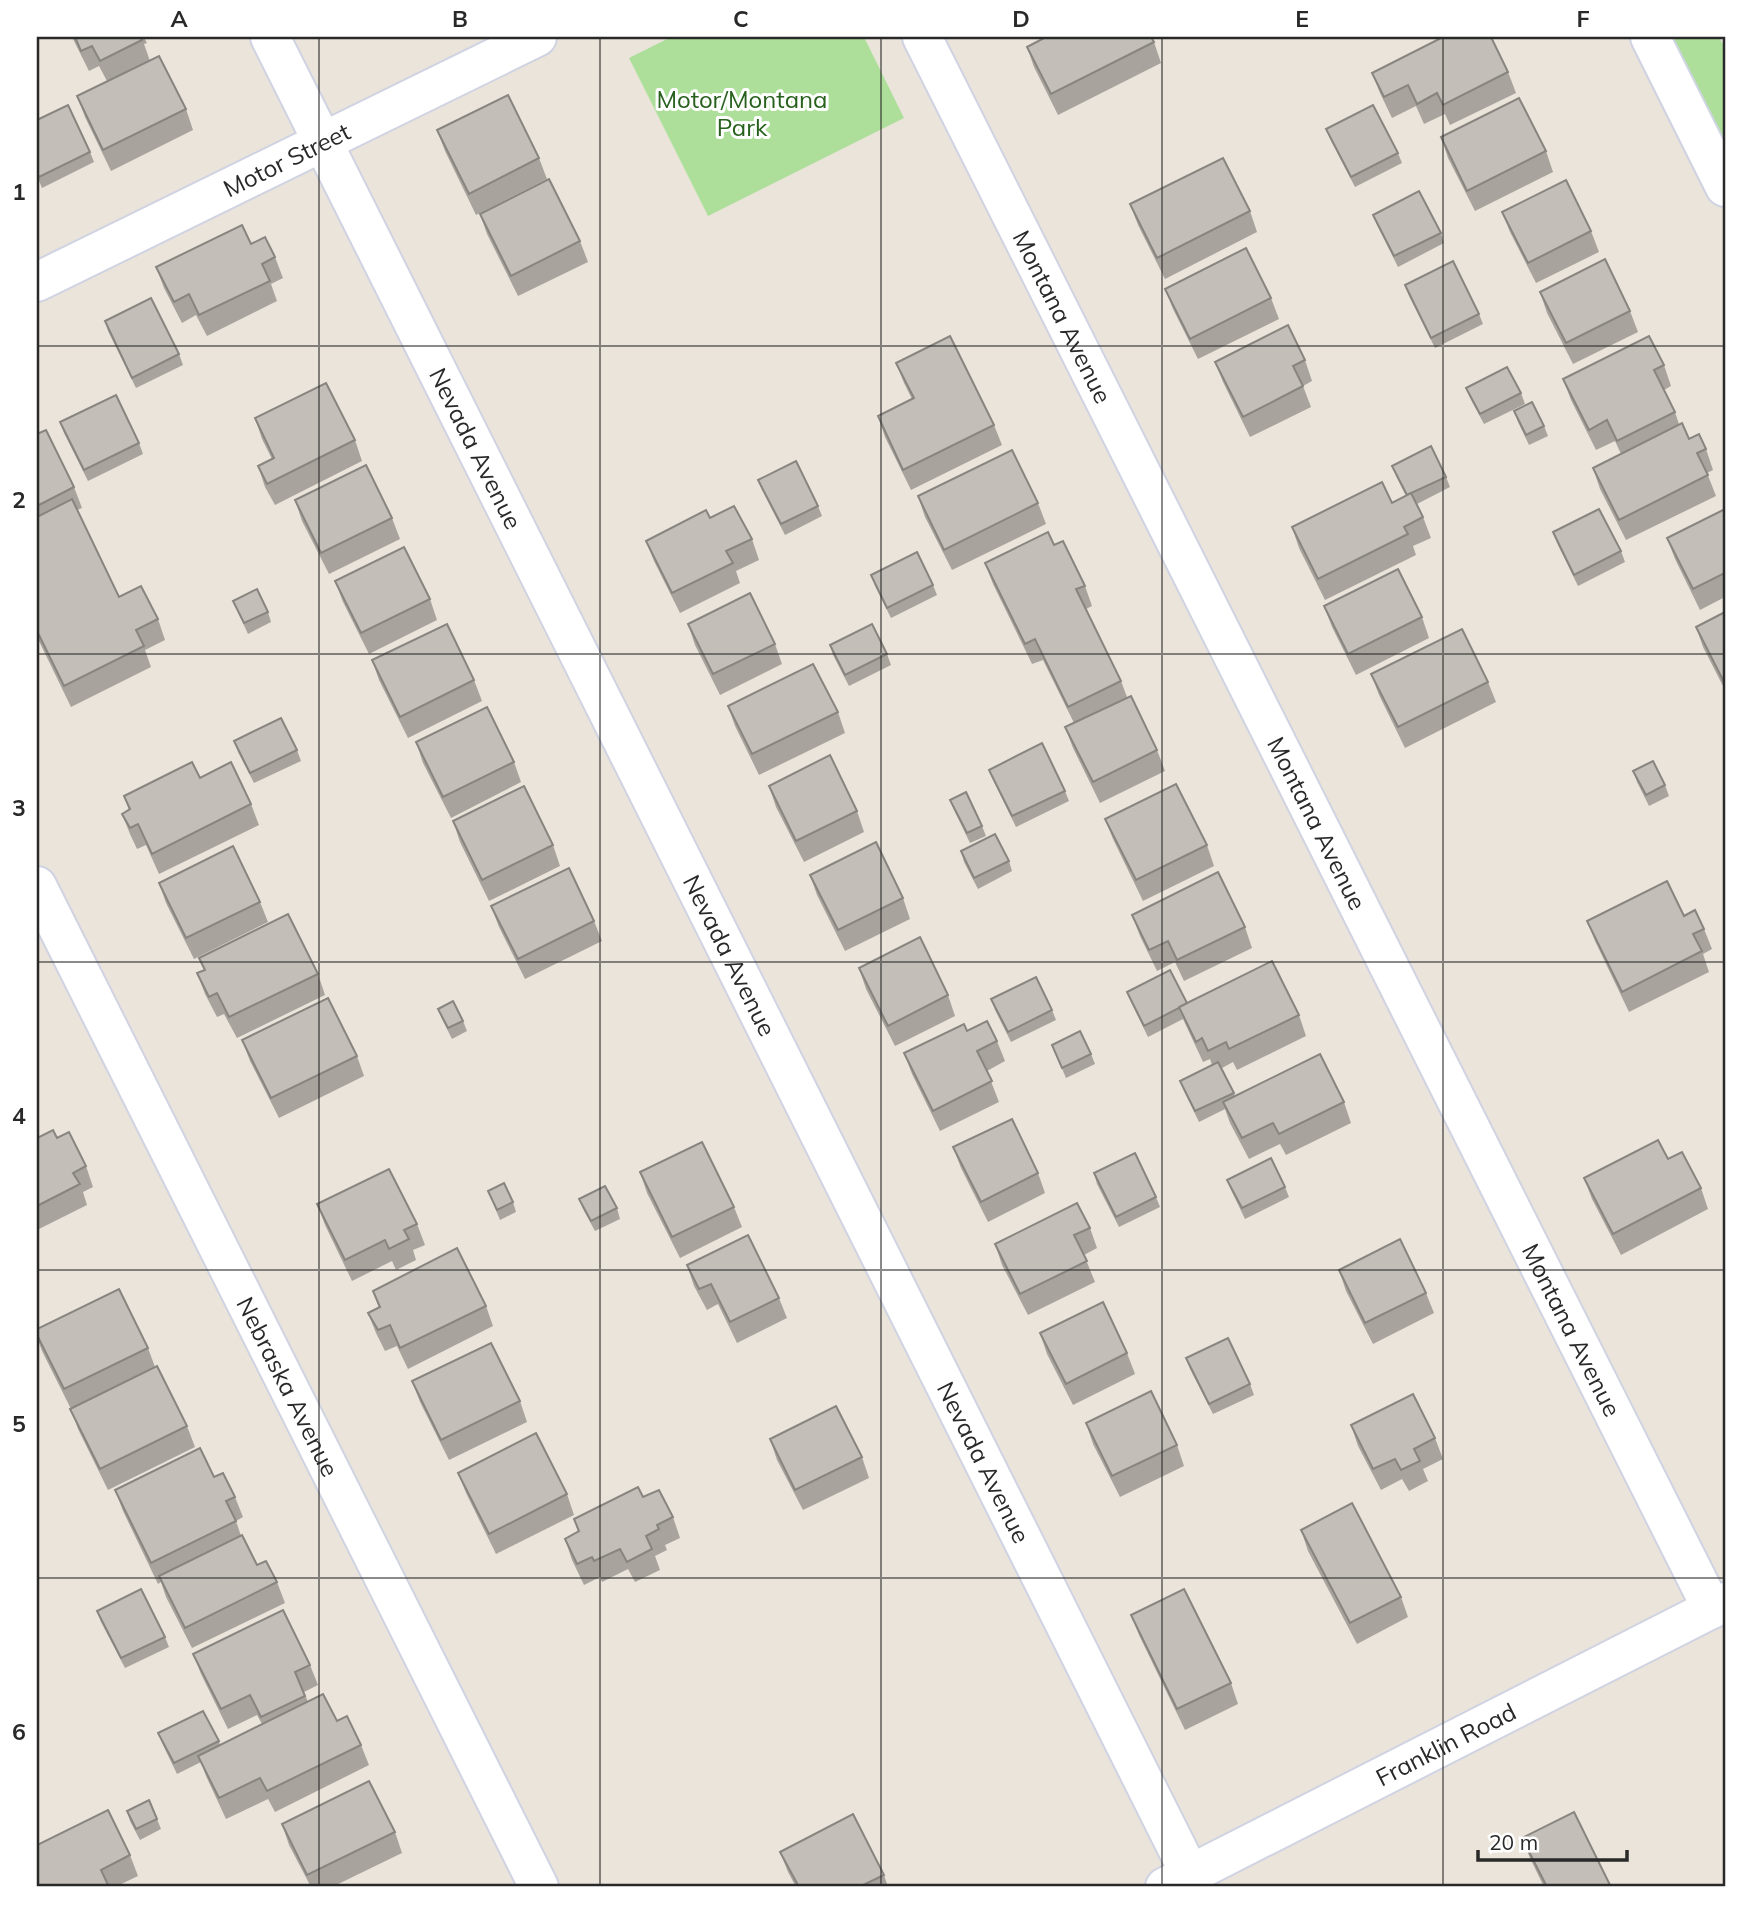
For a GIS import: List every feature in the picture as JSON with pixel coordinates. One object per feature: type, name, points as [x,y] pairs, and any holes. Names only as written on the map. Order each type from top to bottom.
[{"type":"street","name":"Nevada Avenue","points":[[270,37],[1178,1881]]},
{"type":"street","name":"Motor Street","points":[[37,282],[537,37]]},
{"type":"street","name":"Montana Avenue","points":[[922,37],[1719,1606]]},
{"type":"street","points":[[1650,37],[1725,187]]},
{"type":"street","name":"Nebraska Avenue","points":[[37,886],[539,1887]]},
{"type":"street","name":"Franklin Road","points":[[1178,1881],[1719,1606]]},
{"type":"green space","name":"Motor/Montana Park","points":[[671,37],[864,37],[904,118],[708,216],[629,58]]},
{"type":"green space","points":[[1672,37],[1719,37],[1725,48],[1725,142]]},
{"type":"building","points":[[75,37],[140,37],[142,40],[100,61],[92,46],[81,51]]},
{"type":"building","points":[[1046,37],[1151,37],[1154,42],[1051,94],[1027,47]]},
{"type":"building","points":[[1443,37],[1491,37],[1508,72],[1443,105],[1437,93],[1417,104],[1408,85],[1384,97],[1372,73]]},
{"type":"building","points":[[159,56],[186,109],[103,150],[77,96]]},
{"type":"building","points":[[508,95],[539,158],[469,194],[437,130]]},
{"type":"building","points":[[1519,98],[1546,151],[1467,191],[1441,137]]},
{"type":"building","points":[[68,105],[90,152],[39,177],[37,120]]},
{"type":"building","points":[[1373,105],[1398,153],[1351,177],[1326,129]]},
{"type":"building","points":[[1223,158],[1250,211],[1157,258],[1130,204]]},
{"type":"building","points":[[549,179],[580,241],[511,276],[480,214]]},
{"type":"building","points":[[1566,180],[1591,231],[1528,263],[1502,212]]},
{"type":"building","points":[[1419,191],[1441,233],[1394,256],[1373,215]]},
{"type":"building","points":[[242,225],[251,244],[265,237],[275,257],[262,264],[270,281],[199,315],[189,294],[174,302],[156,267]]},
{"type":"building","points":[[1246,248],[1271,298],[1190,339],[1165,289]]},
{"type":"building","points":[[1605,259],[1630,311],[1566,343],[1540,292]]},
{"type":"building","points":[[1453,261],[1479,314],[1431,338],[1405,285]]},
{"type":"building","points":[[151,298],[179,354],[132,378],[105,321]]},
{"type":"building","points":[[1288,325],[1305,360],[1293,366],[1303,386],[1243,417],[1215,362]]},
{"type":"building","points":[[950,336],[994,425],[903,470],[878,416],[914,398],[896,363]]},
{"type":"building","points":[[1649,336],[1664,365],[1654,370],[1675,412],[1617,441],[1607,420],[1589,430],[1563,379]]},
{"type":"building","points":[[1507,367],[1521,393],[1480,414],[1466,388]]},
{"type":"building","points":[[326,383],[355,440],[267,484],[258,466],[274,458],[255,418]]},
{"type":"building","points":[[116,395],[139,443],[84,470],[60,422]]},
{"type":"building","points":[[1532,402],[1544,426],[1526,435],[1514,411]]},
{"type":"building","points":[[1682,423],[1689,439],[1699,434],[1706,449],[1697,453],[1708,475],[1619,520],[1593,468]]},
{"type":"building","points":[[46,430],[74,487],[37,506],[37,434]]},
{"type":"building","points":[[1431,446],[1446,477],[1407,495],[1392,466]]},
{"type":"building","points":[[1012,450],[1038,503],[944,550],[918,496]]},
{"type":"building","points":[[796,461],[818,506],[781,524],[758,480]]},
{"type":"building","points":[[366,465],[392,518],[321,553],[295,500]]},
{"type":"building","points":[[1382,482],[1392,503],[1411,493],[1423,517],[1404,527],[1408,534],[1318,579],[1292,527]]},
{"type":"building","points":[[72,499],[119,597],[141,586],[158,619],[136,630],[144,646],[64,686],[37,631],[37,517]]},
{"type":"building","points":[[734,506],[752,539],[726,551],[733,563],[672,593],[646,541],[706,510],[710,518]]},
{"type":"building","points":[[1599,509],[1621,551],[1574,575],[1553,532]]},
{"type":"building","points":[[1725,509],[1725,573],[1693,589],[1667,538]]},
{"type":"building","points":[[1048,532],[1054,545],[1063,541],[1085,586],[1076,589],[1121,681],[1068,707],[1035,639],[1025,644],[985,563]]},
{"type":"building","points":[[404,547],[430,599],[361,633],[335,581]]},
{"type":"building","points":[[917,552],[933,585],[887,608],[871,575]]},
{"type":"building","points":[[1398,569],[1422,617],[1348,654],[1324,606]]},
{"type":"building","points":[[257,589],[268,612],[244,623],[233,601]]},
{"type":"building","points":[[750,593],[775,644],[713,674],[688,624]]},
{"type":"building","points":[[1725,612],[1725,684],[1696,627]]},
{"type":"building","points":[[447,624],[474,680],[400,717],[372,660]]},
{"type":"building","points":[[872,624],[887,654],[845,675],[830,645]]},
{"type":"building","points":[[1462,629],[1488,682],[1398,727],[1371,674]]},
{"type":"building","points":[[813,664],[838,712],[752,754],[728,706]]},
{"type":"building","points":[[1131,696],[1157,750],[1093,782],[1065,727]]},
{"type":"building","points":[[487,707],[514,762],[443,797],[416,742]]},
{"type":"building","points":[[281,718],[297,750],[250,773],[234,741]]},
{"type":"building","points":[[1042,743],[1065,791],[1012,816],[989,770]]},
{"type":"building","points":[[830,755],[857,811],[796,841],[769,786]]},
{"type":"building","points":[[1653,761],[1665,785],[1646,795],[1633,771]]},
{"type":"building","points":[[192,762],[200,778],[231,762],[251,804],[152,854],[138,824],[130,828],[122,814],[130,809],[124,796]]},
{"type":"building","points":[[1176,784],[1207,845],[1136,880],[1105,819]]},
{"type":"building","points":[[524,786],[553,845],[482,880],[453,821]]},
{"type":"building","points":[[966,792],[982,826],[967,833],[950,800]]},
{"type":"building","points":[[995,834],[1009,861],[974,878],[961,851]]},
{"type":"building","points":[[876,842],[903,898],[838,930],[810,875]]},
{"type":"building","points":[[233,846],[260,902],[186,938],[159,883]]},
{"type":"building","points":[[569,868],[594,921],[518,959],[491,906]]},
{"type":"building","points":[[1218,872],[1245,927],[1177,960],[1168,941],[1149,950],[1132,915]]},
{"type":"building","points":[[1667,881],[1684,916],[1695,910],[1704,929],[1693,934],[1702,951],[1622,992],[1587,921]]},
{"type":"building","points":[[288,914],[318,974],[229,1017],[217,993],[209,997],[197,973],[205,970],[199,958]]},
{"type":"building","points":[[920,937],[948,995],[888,1026],[859,968]]},
{"type":"building","points":[[1272,961],[1299,1015],[1229,1049],[1226,1042],[1208,1051],[1202,1038],[1196,1042],[1179,1007]]},
{"type":"building","points":[[1170,970],[1187,1003],[1144,1026],[1127,992]]},
{"type":"building","points":[[1036,977],[1052,1010],[1008,1032],[991,999]]},
{"type":"building","points":[[328,998],[357,1056],[271,1098],[242,1040]]},
{"type":"building","points":[[453,1001],[463,1021],[448,1028],[438,1009]]},
{"type":"building","points":[[987,1021],[997,1041],[977,1051],[992,1081],[933,1111],[904,1053],[964,1024],[967,1031]]},
{"type":"building","points":[[1080,1031],[1091,1054],[1062,1068],[1052,1045]]},
{"type":"building","points":[[1320,1054],[1344,1102],[1279,1134],[1273,1123],[1242,1138],[1223,1102]]},
{"type":"building","points":[[1218,1062],[1234,1093],[1195,1111],[1180,1081]]},
{"type":"building","points":[[1012,1119],[1038,1173],[981,1202],[953,1147]]},
{"type":"building","points":[[53,1130],[57,1138],[69,1132],[86,1166],[73,1173],[80,1184],[37,1206],[37,1138]]},
{"type":"building","points":[[1658,1140],[1668,1159],[1682,1152],[1701,1188],[1613,1234],[1584,1178]]},
{"type":"building","points":[[702,1142],[734,1207],[672,1237],[640,1172]]},
{"type":"building","points":[[1135,1153],[1156,1197],[1116,1217],[1094,1173]]},
{"type":"building","points":[[1271,1158],[1285,1187],[1242,1208],[1227,1180]]},
{"type":"building","points":[[389,1169],[417,1224],[404,1230],[409,1239],[389,1249],[385,1240],[345,1260],[317,1204]]},
{"type":"building","points":[[504,1183],[513,1202],[497,1210],[488,1191]]},
{"type":"building","points":[[605,1186],[617,1208],[591,1221],[579,1199]]},
{"type":"building","points":[[1077,1203],[1090,1228],[1074,1235],[1087,1261],[1020,1294],[995,1244]]},
{"type":"building","points":[[748,1235],[779,1298],[730,1322],[711,1284],[699,1289],[687,1265]]},
{"type":"building","points":[[1400,1239],[1426,1293],[1365,1323],[1339,1270]]},
{"type":"building","points":[[457,1248],[486,1306],[400,1348],[390,1325],[378,1330],[368,1313],[380,1307],[373,1291]]},
{"type":"building","points":[[119,1289],[148,1348],[64,1389],[37,1335],[37,1329]]},
{"type":"building","points":[[1103,1302],[1127,1353],[1066,1384],[1040,1333]]},
{"type":"building","points":[[1228,1338],[1250,1384],[1209,1404],[1186,1358]]},
{"type":"building","points":[[491,1343],[520,1401],[441,1440],[412,1381]]},
{"type":"building","points":[[157,1366],[187,1426],[100,1469],[70,1409]]},
{"type":"building","points":[[1151,1391],[1177,1445],[1112,1476],[1086,1423]]},
{"type":"building","points":[[1413,1394],[1435,1438],[1414,1449],[1420,1461],[1401,1470],[1395,1459],[1373,1469],[1351,1425]]},
{"type":"building","points":[[836,1406],[862,1457],[795,1490],[770,1439]]},
{"type":"building","points":[[536,1433],[567,1494],[489,1534],[458,1473]]},
{"type":"building","points":[[200,1448],[214,1477],[223,1473],[235,1497],[226,1501],[236,1521],[151,1563],[115,1490]]},
{"type":"building","points":[[638,1487],[643,1497],[659,1490],[673,1517],[657,1525],[659,1529],[646,1536],[652,1549],[627,1562],[620,1549],[594,1561],[592,1557],[577,1564],[565,1539],[579,1531],[574,1519]]},
{"type":"building","points":[[1352,1503],[1401,1597],[1350,1623],[1301,1530]]},
{"type":"building","points":[[242,1535],[257,1565],[266,1561],[277,1582],[185,1628],[159,1576]]},
{"type":"building","points":[[141,1589],[165,1637],[121,1658],[97,1611]]},
{"type":"building","points":[[1184,1589],[1231,1683],[1177,1709],[1131,1615]]},
{"type":"building","points":[[283,1610],[310,1665],[295,1672],[305,1696],[261,1717],[250,1695],[221,1709],[193,1654]]},
{"type":"building","points":[[323,1694],[337,1721],[347,1716],[361,1745],[267,1791],[260,1778],[219,1798],[198,1756]]},
{"type":"building","points":[[203,1711],[219,1741],[174,1763],[158,1733]]},
{"type":"building","points":[[369,1781],[395,1832],[307,1875],[282,1824]]},
{"type":"building","points":[[149,1800],[157,1819],[136,1829],[127,1811]]},
{"type":"building","points":[[108,1810],[130,1855],[101,1870],[109,1887],[37,1887],[37,1845]]},
{"type":"building","points":[[1574,1812],[1611,1887],[1547,1887],[1522,1838]]},
{"type":"building","points":[[853,1814],[884,1875],[859,1887],[799,1887],[780,1852]]}]
